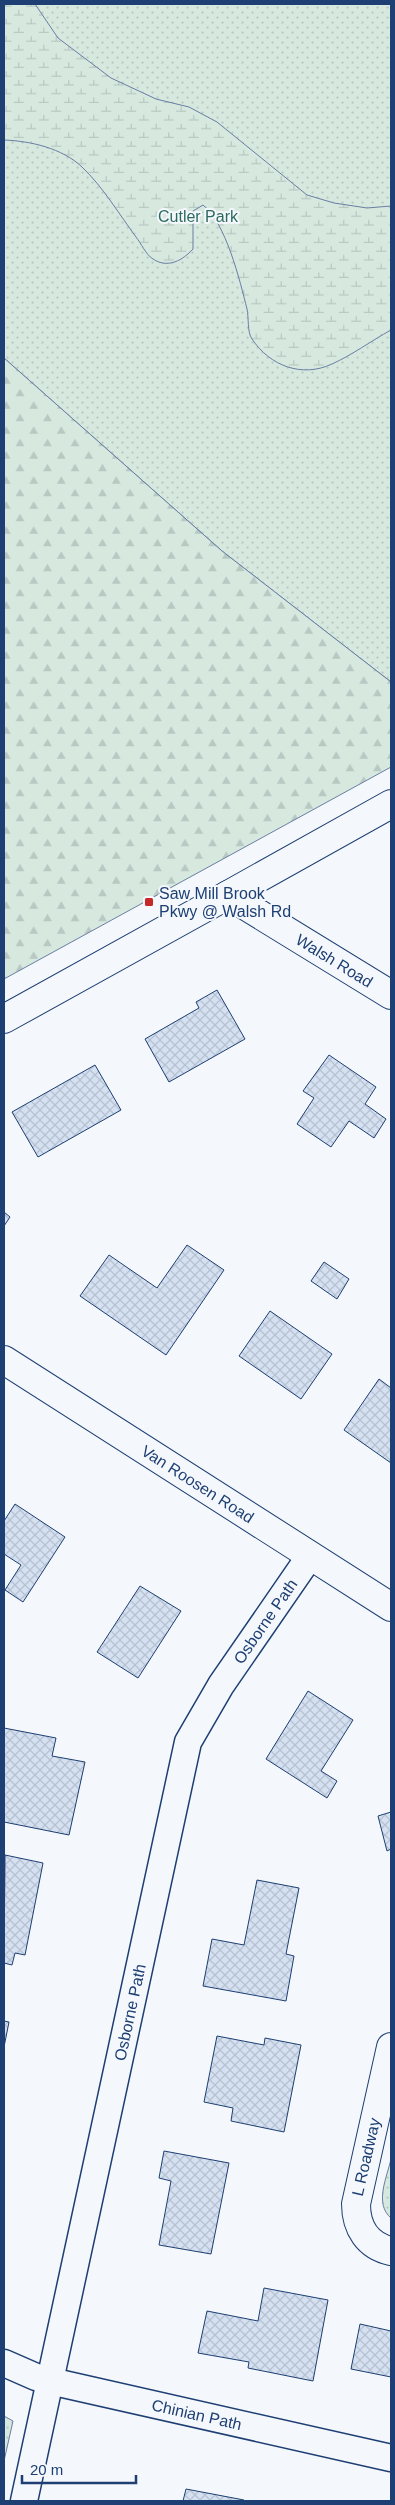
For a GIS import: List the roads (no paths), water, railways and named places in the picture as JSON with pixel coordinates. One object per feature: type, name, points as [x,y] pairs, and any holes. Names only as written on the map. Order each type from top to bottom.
[{"type":"street","points":[[4,1019],[391,804]]},
{"type":"street","name":"Walsh Road","points":[[228,895],[391,995]]},
{"type":"street","name":"Van Roosen Road","points":[[4,1360],[391,1608]]},
{"type":"street","name":"Osborne Path","points":[[24,2501],[188,1742],[221,1685],[310,1556]]},
{"type":"street","name":"L Roadway","points":[[391,2046],[356,2204],[356,2217],[363,2233],[374,2244],[391,2251]]},
{"type":"street","name":"Chinian Path","points":[[4,2362],[36,2377],[50,2381],[391,2458]]},
{"type":"place","name":"Saw Mill Brook Pkwy @ Walsh Rd","points":[[149,902]]},
{"type":"park label","name":"Cutler Park","points":[[198,216]]}]
